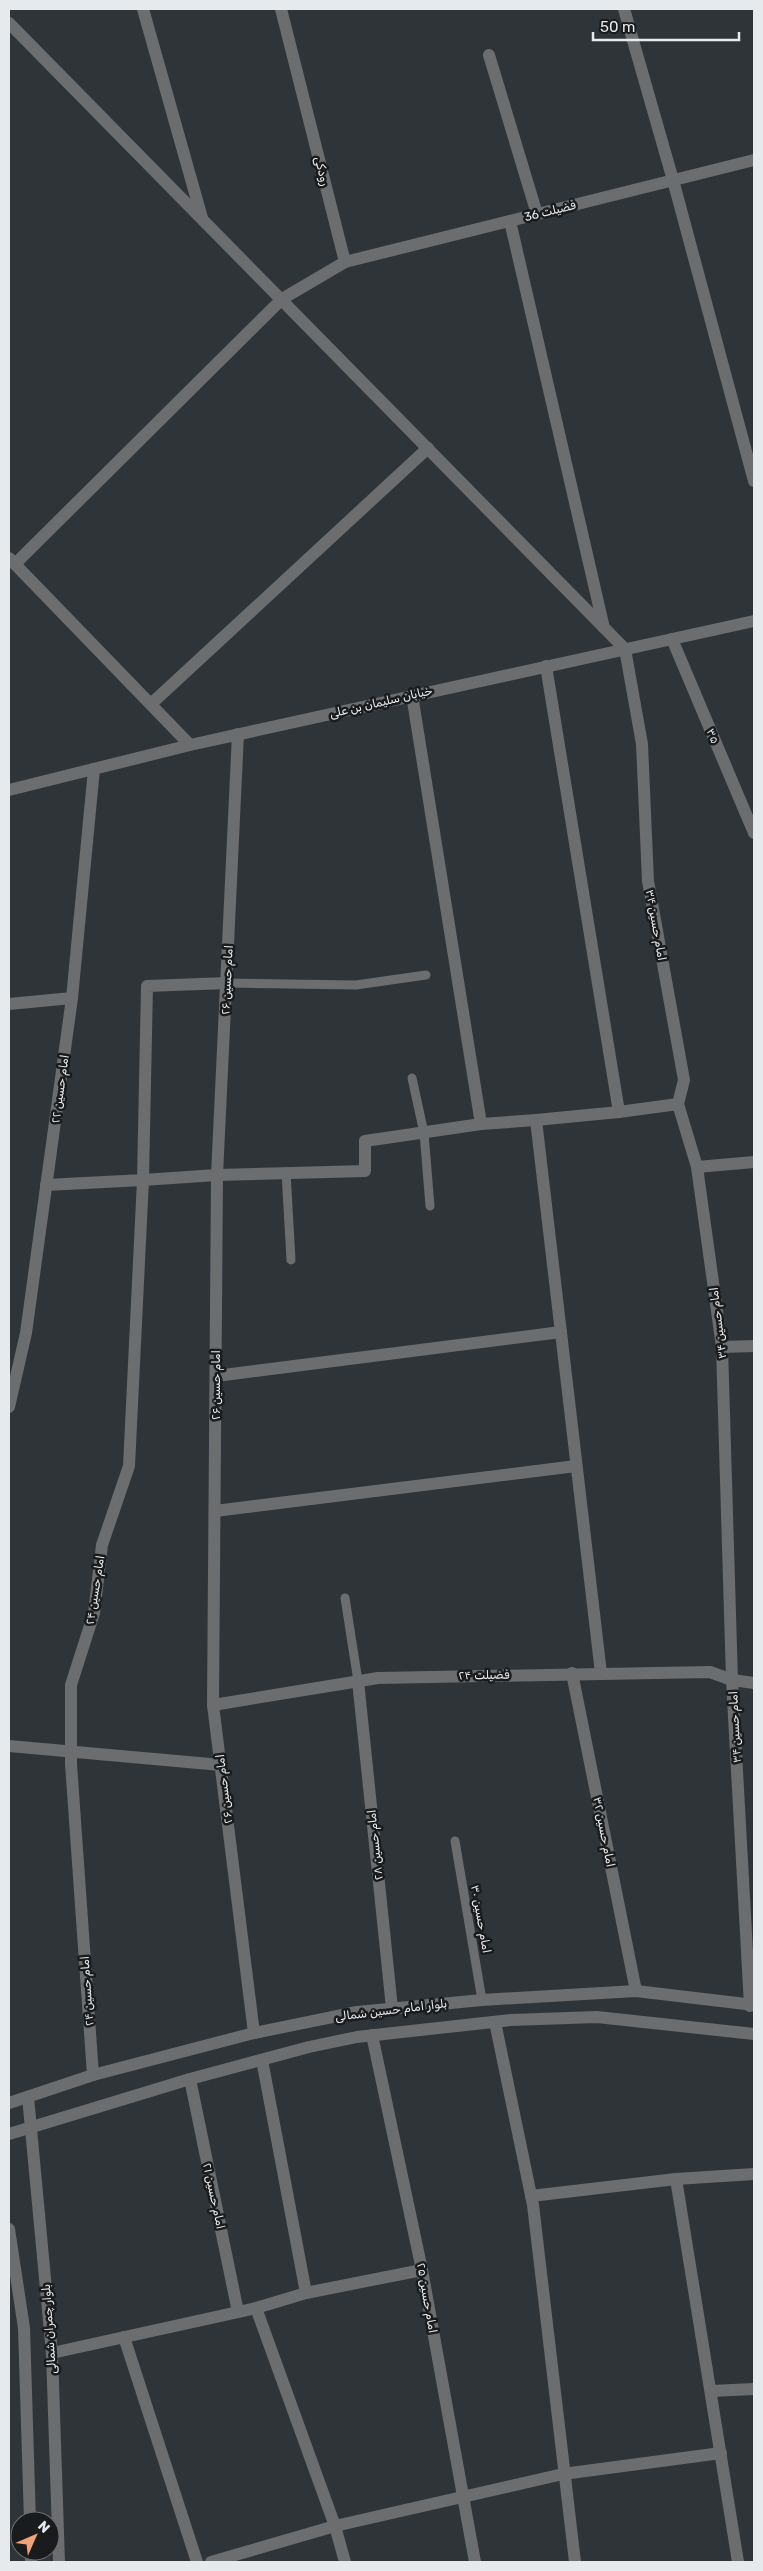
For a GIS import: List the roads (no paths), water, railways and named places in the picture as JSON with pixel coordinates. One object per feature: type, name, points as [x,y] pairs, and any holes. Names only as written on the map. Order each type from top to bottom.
[{"type":"street","points":[[144,9],[202,219]]},
{"type":"street","name":"رودکی","points":[[281,9],[345,262]]},
{"type":"street","points":[[624,9],[674,180],[754,481]]},
{"type":"street","points":[[9,23],[625,649]]},
{"type":"street","points":[[489,55],[537,214]]},
{"type":"street","name":"فضیلت 36","points":[[345,262],[754,160]]},
{"type":"street","points":[[510,221],[604,629]]},
{"type":"street","points":[[190,745],[12,561],[282,299],[345,262]]},
{"type":"street","points":[[151,704],[428,448]]},
{"type":"street","name":"خیابان سلیمان بن علی","points":[[9,790],[238,734],[754,621]]},
{"type":"street","name":"۳۵","points":[[672,639],[754,833]]},
{"type":"street","name":"امام حسین ۳۴","points":[[625,649],[642,744],[648,881],[684,1080],[678,1104],[697,1167],[722,1347],[732,1680],[752,2006]]},
{"type":"street","points":[[546,666],[619,1112]]},
{"type":"street","points":[[412,695],[481,1124]]},
{"type":"street","name":"امام حسین ۲۶","points":[[238,734],[217,1175],[214,1706],[254,2033]]},
{"type":"street","name":"امام حسین ۲۲","points":[[9,1407],[26,1333],[72,998],[94,769]]},
{"type":"street","name":"امام حسین ۲۴","points":[[93,2075],[71,1752],[71,1685],[94,1613],[102,1545],[129,1466],[143,1180],[147,986],[227,983]]},
{"type":"street","points":[[9,1004],[72,998]]},
{"type":"street","points":[[46,1185],[217,1175],[365,1171],[365,1141],[481,1124],[619,1112],[678,1104]]},
{"type":"street","points":[[536,1120],[601,1673]]},
{"type":"street","points":[[697,1167],[754,1162]]},
{"type":"street","points":[[216,1376],[561,1332]]},
{"type":"street","points":[[722,1347],[754,1346]]},
{"type":"street","points":[[215,1511],[576,1466]]},
{"type":"street","name":"فضیلت ۲۴","points":[[214,1706],[378,1678],[710,1672],[732,1680],[754,1683]]},
{"type":"street","name":"امام حسین ۳۲","points":[[572,1673],[636,1991]]},
{"type":"street","name":"امام حسین ۲۸","points":[[358,1681],[392,2008]]},
{"type":"street","points":[[9,1746],[221,1765]]},
{"type":"street","name":"بلوار امام حسین شمالی","points":[[9,2103],[93,2075],[254,2033],[357,2012],[482,2000],[636,1991],[752,2006]]},
{"type":"street","name":"بلوار امام حسین شمالی","points":[[9,2134],[190,2079],[309,2047],[372,2035],[495,2022],[596,2017],[754,2034]]},
{"type":"street","points":[[495,2022],[531,2196],[576,2562]]},
{"type":"street","name":"امام حسین ۲۵","points":[[372,2035],[422,2270],[475,2562]]},
{"type":"street","points":[[262,2060],[306,2293]]},
{"type":"street","name":"امام حسین ۲۱","points":[[190,2079],[238,2312]]},
{"type":"street","name":"بلوار چمران شمالی","points":[[28,2097],[52,2353],[59,2562]]},
{"type":"street","points":[[531,2196],[676,2179],[754,2174]]},
{"type":"street","points":[[676,2179],[738,2562]]},
{"type":"street","name":"بلوار چمران شمالی","points":[[9,2230],[24,2328],[30,2511]]},
{"type":"street","points":[[52,2353],[256,2308],[306,2293],[422,2270]]},
{"type":"street","points":[[256,2308],[335,2526],[345,2562]]},
{"type":"street","points":[[124,2338],[197,2562]]},
{"type":"street","points":[[711,2391],[754,2389]]},
{"type":"street","points":[[211,2562],[335,2526],[564,2474],[721,2453]]},
{"type":"lane","points":[[227,983],[356,985],[426,975]]},
{"type":"lane","points":[[412,1078],[424,1132],[430,1206]]},
{"type":"lane","points":[[286,1172],[291,1260]]},
{"type":"lane","points":[[345,1598],[358,1681]]},
{"type":"lane","name":"امام حسین ۳۰","points":[[455,1841],[482,2000]]}]
